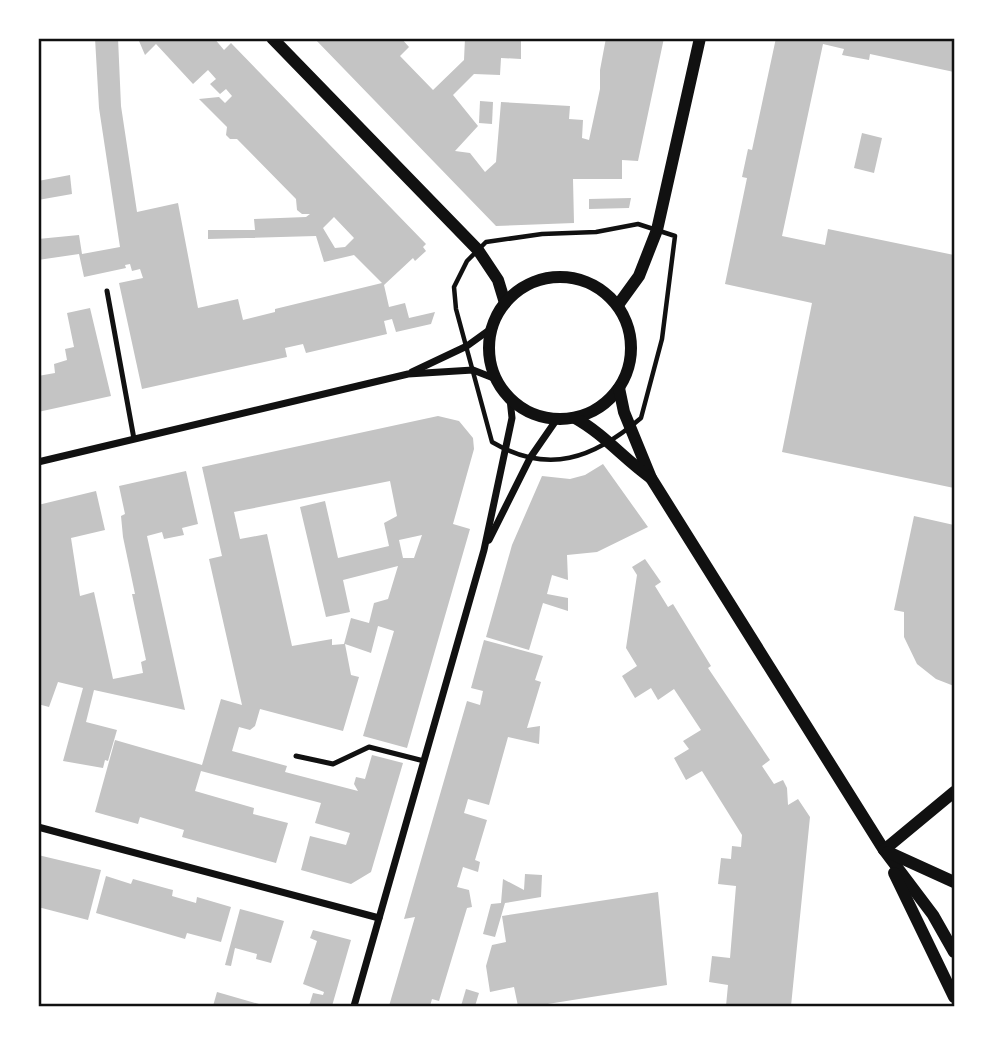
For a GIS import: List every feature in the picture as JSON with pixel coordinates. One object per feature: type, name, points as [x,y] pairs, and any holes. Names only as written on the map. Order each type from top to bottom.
[{"type":"street","points":[[272,38],[478,250],[498,280],[505,303]]},
{"type":"street","points":[[618,305],[639,276],[657,230],[700,38]]},
{"type":"street","points":[[571,277],[589,282],[618,305],[630,335],[632,353],[619,388],[592,412],[575,418],[540,416],[510,398],[496,379],[490,354],[492,328],[505,303],[534,281],[571,277]]},
{"type":"street","points":[[408,374],[467,346],[492,328]]},
{"type":"street","points":[[38,462],[408,374],[473,370],[496,379]]},
{"type":"street","points":[[619,388],[630,428],[651,478],[884,850],[933,915],[954,951]]},
{"type":"street","points":[[354,1006],[484,550],[512,418],[510,398]]},
{"type":"street","points":[[575,418],[596,430],[651,478]]},
{"type":"street","points":[[484,550],[530,458],[557,419]]},
{"type":"street","points":[[884,850],[954,792]]},
{"type":"street","points":[[38,827],[379,918]]},
{"type":"street","points":[[884,850],[954,882]]},
{"type":"street","points":[[884,850],[954,997]]},
{"type":"lane","points":[[107,291],[134,439]]},
{"type":"lane","points":[[296,755],[333,764],[369,747],[424,761]]},
{"type":"path","points":[[638,224],[657,230],[675,236],[657,366],[641,418],[608,442],[573,460],[530,458],[505,452],[492,442],[456,309],[454,288],[467,261],[486,242],[542,234],[596,232],[638,224]]},
{"type":"building","points":[[95,38],[118,38],[121,106],[137,212],[178,203],[198,308],[238,299],[243,320],[275,312],[275,309],[382,283],[354,255],[324,262],[316,236],[208,239],[208,230],[255,230],[254,219],[306,217],[310,214],[302,214],[297,210],[296,199],[237,139],[230,139],[226,135],[227,127],[199,99],[219,97],[225,103],[232,96],[226,89],[220,94],[210,84],[216,79],[208,70],[193,84],[156,44],[145,55],[139,41],[142,38],[214,38],[224,50],[231,43],[426,244],[423,247],[426,251],[415,261],[413,258],[384,285],[389,307],[405,303],[409,318],[435,312],[431,324],[396,332],[392,319],[384,321],[387,334],[306,353],[303,344],[285,348],[287,357],[142,389],[119,283],[143,278],[140,269],[132,271],[130,264],[125,265],[126,268],[84,277],[79,254],[38,260],[38,239],[79,235],[82,254],[120,247],[99,108]],"holes":[[[334,217],[354,238],[345,247],[335,248],[323,228]]]},
{"type":"building","points":[[314,38],[401,38],[409,47],[400,56],[433,90],[464,60],[465,38],[521,38],[521,59],[501,58],[500,75],[474,74],[453,95],[478,126],[455,151],[470,153],[485,172],[496,162],[501,102],[570,106],[569,119],[583,120],[582,138],[589,140],[600,89],[600,70],[606,38],[664,38],[638,161],[622,160],[622,179],[573,179],[574,223],[496,226]]},
{"type":"building","points":[[776,38],[954,38],[954,72],[870,54],[869,60],[842,55],[844,49],[823,44],[782,236],[825,245],[828,229],[954,255],[954,488],[782,452],[812,303],[725,284],[747,178],[742,177],[748,149],[752,150]]},
{"type":"building","points":[[480,101],[493,102],[492,124],[479,123]]},
{"type":"building","points":[[862,133],[882,138],[874,173],[854,168]]},
{"type":"building","points":[[70,175],[72,194],[38,200],[38,181]]},
{"type":"building","points":[[631,198],[629,208],[589,209],[589,199]]},
{"type":"building","points":[[90,308],[111,396],[38,412],[38,376],[55,373],[54,364],[67,360],[65,349],[74,347],[67,313]]},
{"type":"building","points":[[438,416],[459,421],[473,438],[474,449],[453,524],[470,529],[407,748],[363,736],[394,631],[378,626],[371,653],[345,644],[351,675],[359,677],[343,731],[260,709],[255,726],[250,730],[239,727],[232,751],[287,766],[285,772],[358,791],[354,784],[356,777],[365,779],[372,755],[403,763],[371,872],[351,884],[301,870],[310,836],[346,845],[350,833],[315,823],[321,803],[201,771],[195,791],[254,808],[253,814],[288,823],[276,863],[182,837],[184,830],[140,817],[138,824],[95,812],[115,740],[202,765],[221,699],[242,705],[209,559],[222,556],[202,467]],"holes":[[[390,481],[397,516],[384,523],[389,546],[338,558],[325,501],[300,507],[326,617],[350,612],[343,580],[398,566],[388,599],[374,603],[369,623],[351,618],[344,644],[332,645],[332,639],[292,646],[267,534],[240,539],[234,512]],[[422,535],[414,558],[403,558],[399,540]]]},
{"type":"building","points":[[603,464],[648,527],[597,552],[567,555],[568,580],[552,575],[547,594],[568,598],[568,611],[543,603],[529,650],[486,637],[512,545],[542,476],[570,479],[585,475]]},
{"type":"building","points":[[186,471],[198,524],[182,528],[184,535],[164,539],[162,532],[147,536],[185,710],[94,690],[86,722],[117,730],[108,761],[105,760],[103,768],[63,761],[83,688],[58,682],[49,707],[38,704],[38,505],[96,491],[105,530],[71,538],[80,596],[94,592],[113,679],[143,673],[141,662],[146,660],[123,537],[121,516],[125,514],[119,486]]},
{"type":"building","points":[[914,516],[954,525],[954,686],[936,679],[917,664],[904,637],[904,612],[894,610]]},
{"type":"building","points":[[645,559],[661,582],[655,586],[668,607],[673,604],[711,666],[708,668],[770,760],[762,766],[774,784],[783,780],[787,788],[788,805],[798,799],[810,817],[791,1006],[726,1006],[728,985],[709,982],[712,956],[730,958],[736,886],[718,884],[721,858],[731,859],[732,846],[741,847],[742,835],[702,771],[686,780],[674,758],[689,749],[683,741],[701,730],[674,689],[658,700],[651,688],[635,698],[622,676],[637,666],[626,648],[637,575],[632,567]]},
{"type":"building","points":[[484,640],[543,656],[535,680],[541,682],[527,728],[540,726],[539,744],[508,737],[489,805],[468,799],[464,813],[487,820],[475,860],[480,862],[478,872],[463,867],[457,887],[469,890],[472,907],[467,908],[439,1001],[432,999],[430,1006],[389,1006],[415,917],[404,919],[467,701],[480,705],[483,691],[471,688]]},
{"type":"building","points":[[38,855],[101,870],[88,920],[38,907]]},
{"type":"building","points":[[525,874],[542,875],[541,897],[505,903],[495,937],[483,934],[491,904],[501,903],[503,879],[524,890]]},
{"type":"building","points":[[106,876],[131,884],[133,879],[173,890],[172,896],[196,903],[197,897],[231,907],[221,942],[187,933],[185,939],[96,913]]},
{"type":"building","points":[[658,892],[667,985],[535,1006],[518,1006],[514,987],[490,992],[486,966],[492,945],[506,942],[502,916]]},
{"type":"building","points":[[240,909],[284,921],[271,963],[256,959],[257,954],[235,948],[231,966],[225,965]]},
{"type":"building","points":[[313,930],[351,940],[332,1006],[309,1006],[313,993],[323,995],[324,992],[303,984],[317,941],[310,938]]},
{"type":"building","points":[[466,989],[479,993],[475,1006],[461,1006]]},
{"type":"building","points":[[217,992],[259,1004],[213,1006]]}]
